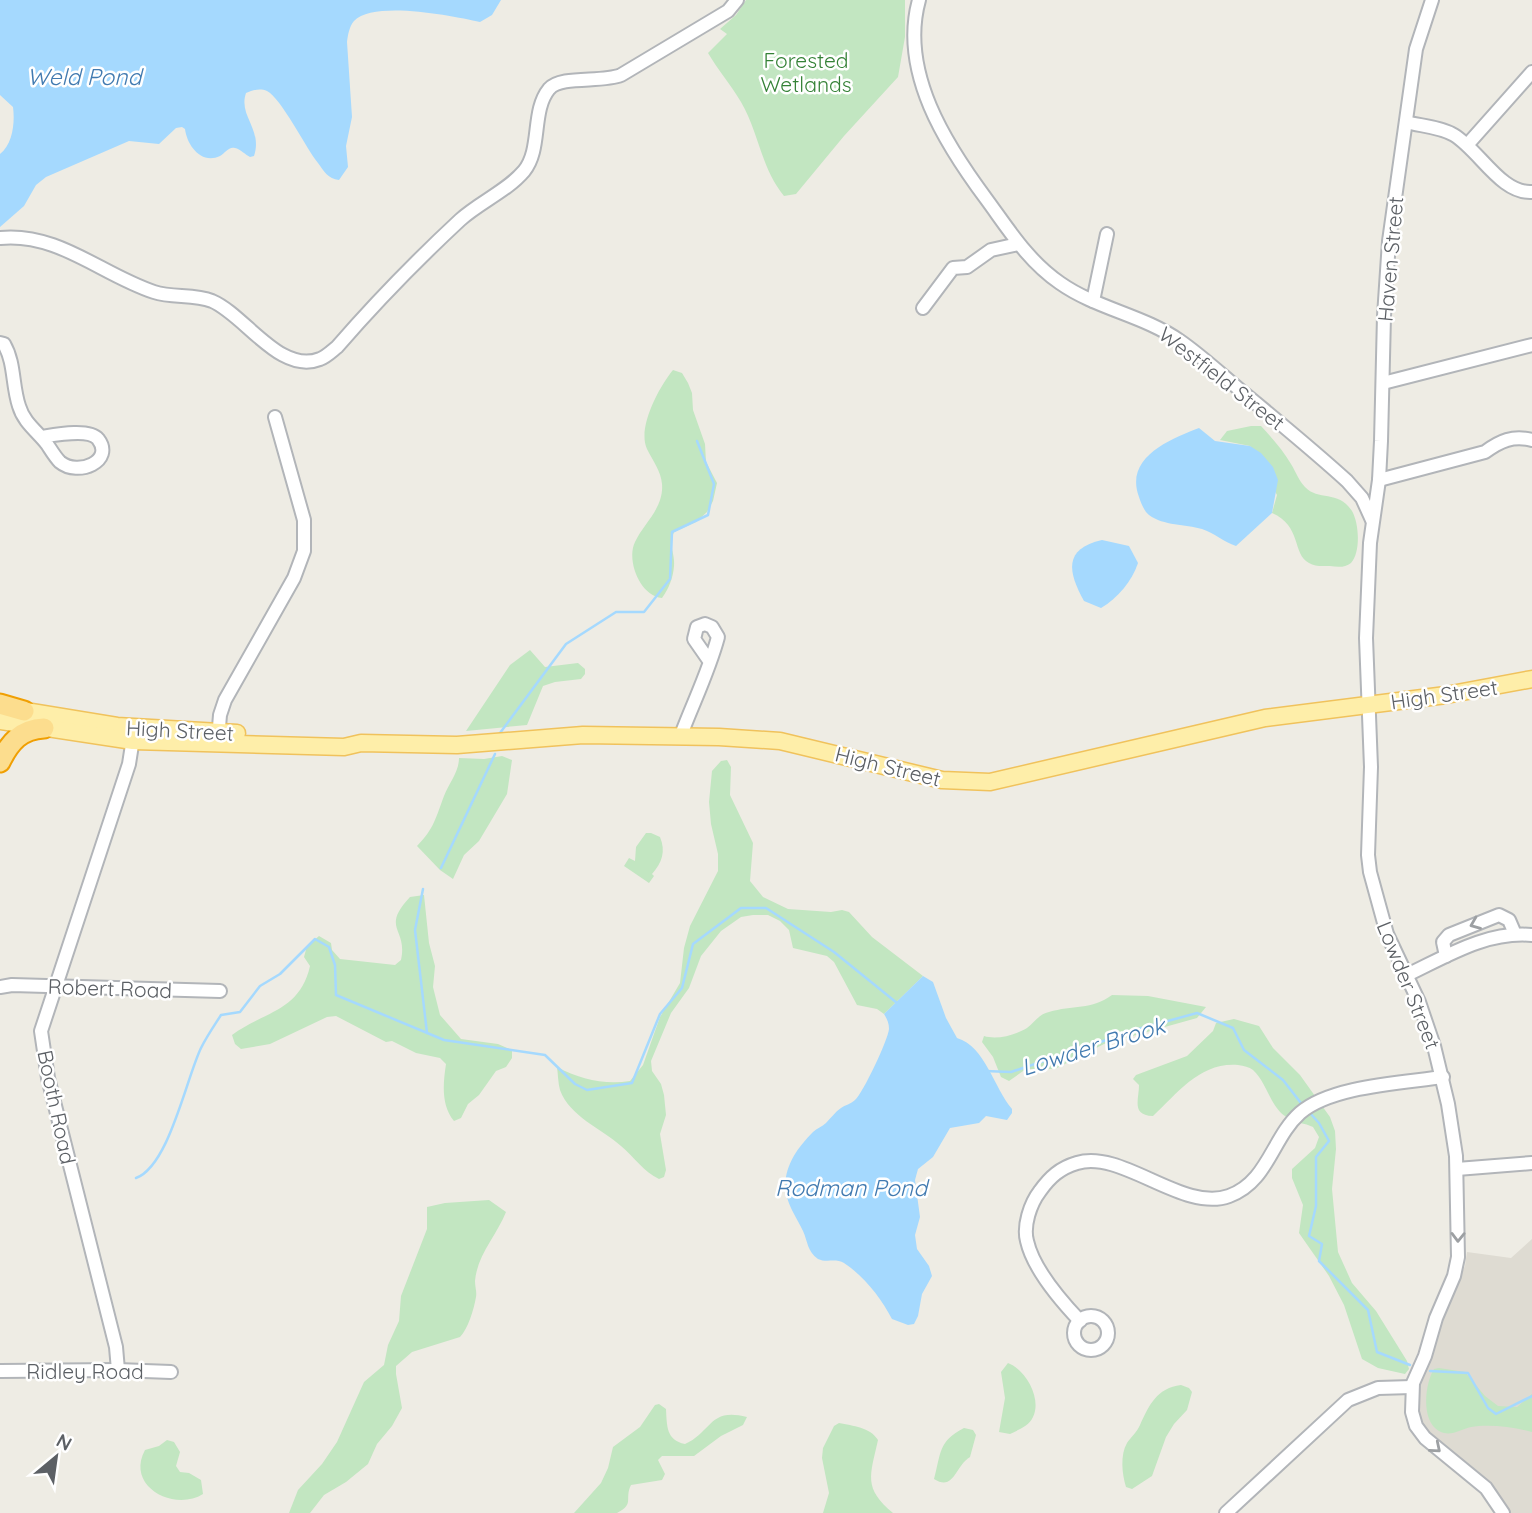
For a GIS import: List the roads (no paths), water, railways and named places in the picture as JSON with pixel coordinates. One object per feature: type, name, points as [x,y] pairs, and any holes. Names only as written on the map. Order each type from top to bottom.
[{"type":"highway","points":[[0,706],[23,711]]},
{"type":"highway","points":[[0,761],[17,737],[31,729],[44,728]]},
{"type":"main road","name":"High Street","points":[[0,721],[44,728],[134,734],[345,737],[361,743],[457,745],[570,735],[681,735],[780,741],[920,776],[979,783],[1016,778],[1265,718],[1446,695],[1532,679]]},
{"type":"main road","name":"High Street","points":[[23,711],[97,724],[134,734]]},
{"type":"street","points":[[0,238],[29,238],[53,245],[155,292],[209,300],[227,309],[274,350],[288,358],[305,362],[320,359],[337,347],[424,253],[463,217],[508,186],[527,167],[544,101],[550,88],[560,82],[611,79],[621,75],[728,11],[737,0]]},
{"type":"street","name":"Westfield Street","points":[[919,0],[914,33],[929,103],[958,161],[1018,244],[1060,283],[1093,301],[1152,324],[1198,355],[1347,481],[1362,499],[1372,521]]},
{"type":"street","name":"Haven Street","points":[[1372,521],[1378,480],[1389,241],[1416,49],[1432,0]]},
{"type":"street","points":[[1468,144],[1532,72]]},
{"type":"street","points":[[1406,122],[1450,132],[1468,144],[1505,184],[1519,191],[1532,192]]},
{"type":"street","points":[[1093,301],[1107,234]]},
{"type":"street","points":[[923,307],[953,268],[967,267],[991,250],[1018,244]]},
{"type":"street","points":[[0,343],[4,344],[10,355],[19,407],[26,423],[60,462],[73,468],[88,468],[99,460],[102,450],[99,440],[92,434],[40,437]]},
{"type":"street","points":[[1383,383],[1532,345]]},
{"type":"street","points":[[218,737],[225,701],[294,578],[304,551],[304,520],[275,417]]},
{"type":"street","points":[[1378,480],[1485,452],[1498,442],[1520,437],[1532,440]]},
{"type":"street","points":[[1369,704],[1366,638],[1372,521]]},
{"type":"street","points":[[681,735],[710,662]]},
{"type":"street","name":"Lowder Street","points":[[1369,704],[1369,864],[1387,934],[1427,1023],[1443,1077],[1457,1169],[1459,1235],[1454,1276],[1412,1387],[1412,1412],[1420,1431],[1490,1492],[1503,1513]]},
{"type":"street","name":"Booth Road","points":[[118,1370],[116,1347],[44,1059],[41,1031],[129,764],[134,734]]},
{"type":"street","points":[[1446,956],[1443,942],[1449,934],[1499,915],[1509,920],[1515,934]]},
{"type":"street","points":[[1407,975],[1481,940],[1515,934],[1532,935]]},
{"type":"street","name":"Robert Road","points":[[0,987],[220,991]]},
{"type":"street","points":[[1080,1321],[1051,1286],[1026,1241],[1033,1200],[1057,1171],[1079,1162],[1098,1161],[1193,1196],[1216,1200],[1230,1196],[1254,1180],[1284,1133],[1305,1109],[1335,1094],[1443,1077]]},
{"type":"street","points":[[1457,1169],[1532,1163]]},
{"type":"street","name":"Ridley Road","points":[[0,1371],[171,1372]]},
{"type":"street","points":[[1226,1513],[1348,1400],[1378,1388],[1412,1387]]},
{"type":"water","name":"Weld Pond","points":[[0,0],[501,0],[492,15],[480,22],[414,11],[378,11],[354,21],[347,42],[352,117],[346,146],[348,167],[339,180],[324,172],[273,95],[267,91],[256,90],[246,93],[244,101],[255,138],[254,156],[250,157],[233,148],[213,158],[201,156],[192,147],[182,127],[176,128],[159,144],[129,141],[46,177],[36,185],[24,206],[0,227],[0,154],[8,145],[14,119],[13,107],[0,95]]},
{"type":"water","points":[[1199,428],[1215,441],[1250,446],[1261,453],[1273,467],[1278,480],[1272,513],[1236,546],[1202,529],[1155,519],[1146,511],[1139,497],[1136,483],[1144,460],[1164,444]]},
{"type":"water","points":[[1102,540],[1129,546],[1138,563],[1124,589],[1101,608],[1084,601],[1072,571],[1072,563],[1080,549]]},
{"type":"water","name":"Rodman Pond","points":[[923,976],[933,982],[946,1018],[957,1038],[967,1042],[982,1058],[1012,1113],[1007,1120],[986,1116],[979,1123],[950,1128],[933,1157],[918,1169],[915,1180],[920,1217],[915,1235],[917,1249],[929,1266],[932,1276],[922,1294],[918,1316],[914,1324],[908,1325],[892,1319],[871,1288],[851,1268],[841,1262],[821,1260],[814,1256],[789,1203],[785,1184],[789,1167],[801,1145],[859,1095],[888,1035],[889,1025],[884,1014]]},
{"type":"waterway","points":[[500,733],[566,644],[616,612],[644,612],[670,579],[672,532],[708,515],[714,484],[697,441]]},
{"type":"waterway","points":[[441,868],[495,754]]},
{"type":"waterway","points":[[423,889],[415,930],[427,1033]]},
{"type":"waterway","name":"Lowder Brook","points":[[136,1178],[148,1170],[167,1140],[201,1048],[221,1015],[240,1012],[260,986],[280,974],[315,939],[329,947],[335,965],[336,995],[444,1040],[545,1055],[575,1084],[587,1090],[632,1083],[660,1014],[682,988],[693,944],[741,908],[766,908],[834,952],[897,1003]]},
{"type":"waterway","name":"Lowder Brook","points":[[985,1071],[1011,1072],[1142,1028],[1197,1013],[1233,1028],[1244,1050],[1283,1080],[1304,1107]]},
{"type":"waterway","name":"Lowder Brook","points":[[1309,1112],[1329,1141],[1316,1157],[1316,1206],[1309,1236],[1322,1244],[1319,1261],[1368,1310],[1377,1352],[1410,1365]]},
{"type":"waterway","name":"Lowder Brook","points":[[1430,1371],[1468,1373],[1488,1408],[1496,1414],[1532,1396]]},
{"type":"park label","name":"Forested Wetlands","points":[[806,72]]}]
